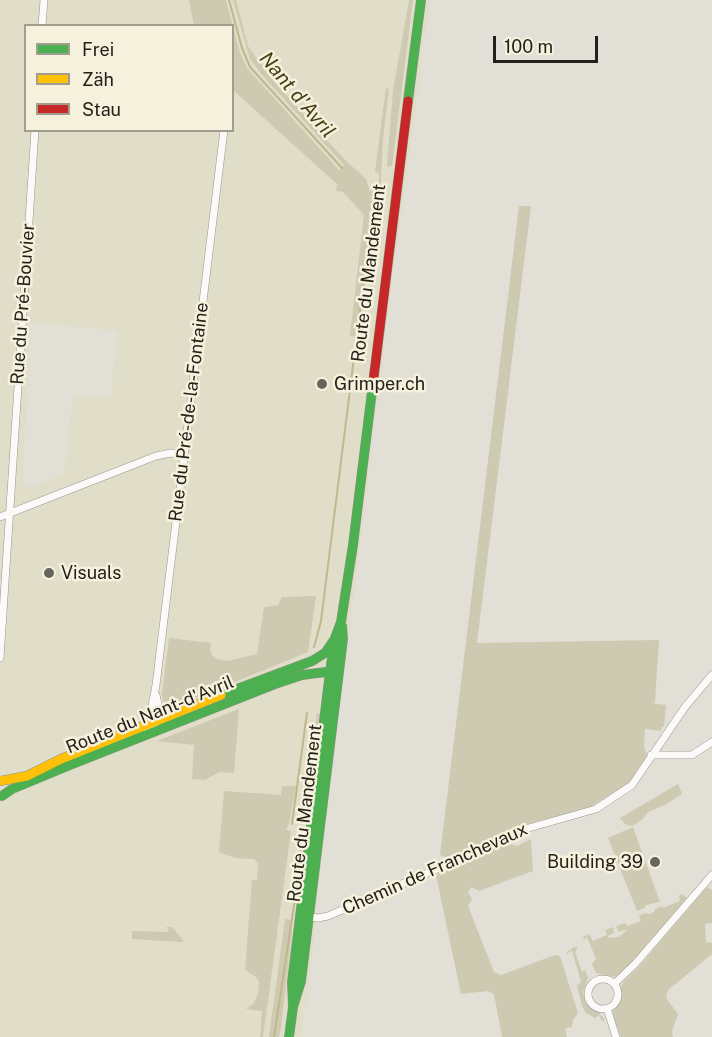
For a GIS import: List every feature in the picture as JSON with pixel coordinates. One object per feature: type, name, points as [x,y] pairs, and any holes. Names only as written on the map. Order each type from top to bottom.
[{"type":"main road","name":"Route du Mandement","points":[[305,915],[334,668],[335,638],[341,622],[422,0]]},
{"type":"main road","name":"Route du Mandement","points":[[289,1037],[293,1007],[301,981],[305,915],[328,693],[343,639],[341,622]]},
{"type":"main road","name":"Route du Nant-d'Avril","points":[[0,783],[27,776],[159,719],[312,661],[327,651],[335,638]]},
{"type":"main road","name":"Route du Nant-d'Avril","points":[[312,661],[334,668]]},
{"type":"main road","name":"Route du Nant-d'Avril","points":[[1,798],[12,789],[291,678],[334,668]]},
{"type":"main road","points":[[314,674],[328,693]]},
{"type":"main road","points":[[0,783],[3,789],[1,798]]},
{"type":"street","points":[[42,24],[44,0]]},
{"type":"street","name":"Rue du Pré-Bouvier","points":[[0,658],[35,132]]},
{"type":"street","name":"Rue du Pré-de-la-Fontaine","points":[[143,726],[155,693],[224,132]]},
{"type":"street","points":[[0,518],[156,456],[171,453],[184,455]]},
{"type":"street","name":"Chemin de Franchevaux","points":[[305,915],[318,918],[328,916],[440,868],[518,831],[596,809],[628,789],[685,707],[712,675]]},
{"type":"street","name":"Rue du Pré-de-la-Fontaine","points":[[155,693],[159,719]]},
{"type":"street","points":[[143,736],[159,719]]},
{"type":"street","points":[[651,755],[692,755],[712,742]]},
{"type":"street","points":[[614,984],[712,875]]},
{"type":"street","points":[[601,979],[614,984],[618,993],[611,1006],[602,1009],[593,1005],[588,997],[592,983],[601,979]]},
{"type":"street","points":[[607,1008],[616,1037]]},
{"type":"shaded area","points":[[0,0],[430,0],[391,289],[301,1037],[0,1037]],"holes":[[[30,323],[118,331],[110,398],[73,394],[64,474],[31,487],[23,481]],[[282,597],[308,651],[257,654],[264,607],[278,605]]]},
{"type":"shaded area","points":[[189,0],[226,0],[232,24],[194,24]]},
{"type":"shaded area","points":[[233,0],[236,0],[248,46],[271,78],[344,159],[366,179],[370,191],[379,186],[379,173],[375,172],[386,88],[389,89],[383,138],[380,202],[376,210],[369,211],[371,232],[358,337],[350,336],[364,215],[343,192],[336,191],[337,184],[235,92],[234,30],[247,68],[339,170],[344,165],[250,59]]},
{"type":"shaded area","points":[[409,0],[413,0],[392,166],[387,166],[393,91]]},
{"type":"shaded area","points":[[519,206],[531,206],[477,643],[659,640],[655,702],[651,703],[666,705],[664,727],[661,731],[645,729],[644,747],[647,756],[628,784],[590,807],[523,825],[450,859],[440,855]]},
{"type":"shaded area","points":[[316,596],[308,652],[173,707],[163,701],[169,638],[211,643],[212,655],[217,659],[228,661],[257,654],[264,607],[278,605],[282,597]]},
{"type":"shaded area","points":[[239,709],[234,773],[219,772],[205,780],[192,779],[194,745],[157,741]]},
{"type":"shaded area","points":[[317,713],[320,714],[307,824],[301,823]]},
{"type":"shaded area","points":[[678,784],[682,794],[648,812],[643,819],[632,826],[625,824],[620,818]]},
{"type":"shaded area","points":[[282,786],[296,786],[286,830],[291,831],[263,1037],[260,1037],[262,1011],[246,1009],[253,1004],[258,994],[259,982],[256,977],[245,970],[252,880],[257,880],[258,863],[254,859],[235,858],[219,852],[224,791],[281,795]]},
{"type":"shaded area","points":[[633,827],[660,902],[646,905],[637,911],[608,838]]},
{"type":"shaded area","points":[[531,839],[533,871],[479,891],[471,887],[468,893],[472,899],[468,906],[494,972],[501,975],[555,955],[560,956],[578,1013],[573,1020],[572,1027],[565,1028],[567,1037],[502,1037],[494,994],[488,991],[461,994],[436,875],[504,842],[517,846]]},
{"type":"shaded area","points":[[707,887],[712,890],[712,923],[705,924],[706,942],[712,943],[712,954],[668,990],[666,998],[678,1014],[672,1031],[673,1037],[621,1037],[613,1012],[621,999],[621,987],[624,981],[637,969]]},
{"type":"shaded area","points":[[682,894],[686,899],[634,960],[618,975],[612,977],[596,973],[592,964],[596,959],[587,937],[584,940],[583,937],[589,934],[593,941],[607,935],[605,930],[613,927],[614,933],[608,936],[609,938],[619,937],[628,929],[619,932],[616,926],[625,923],[627,926],[641,921],[639,915],[649,914],[662,906],[663,908],[680,901],[679,895]]},
{"type":"shaded area","points":[[285,919],[292,920],[292,932],[281,1027],[279,1037],[269,1037]]},
{"type":"shaded area","points":[[166,927],[172,927],[184,941],[132,939],[132,931],[167,932],[169,930]]},
{"type":"shaded area","points":[[574,947],[578,948],[575,952],[582,972],[585,970],[588,978],[583,992],[586,1003],[605,1020],[602,1021],[599,1015],[595,1018],[586,1013],[582,1006],[577,986],[581,982],[572,950],[567,954]]},
{"type":"waterway","name":"Nant d'Avril","points":[[229,0],[242,48],[250,67],[342,168]]},
{"type":"waterway","points":[[314,647],[321,621],[368,246]]},
{"type":"waterway","points":[[292,824],[307,713]]},
{"type":"waterway","points":[[274,1037],[303,831]]},
{"type":"traffic: fast","points":[[408,101],[421,0]]},
{"type":"traffic: fast","points":[[293,1007],[292,982],[330,672],[335,638],[341,622],[353,545],[373,383]]},
{"type":"traffic: fast","points":[[289,1037],[293,1007],[301,981],[343,639],[342,626]]},
{"type":"traffic: fast","points":[[221,695],[312,661],[325,653],[334,640]]},
{"type":"traffic: fast","points":[[2,796],[12,789],[70,765],[275,684],[302,675],[334,671]]},
{"type":"traffic: slow","points":[[0,781],[27,776],[61,759],[221,695]]},
{"type":"traffic: jam","points":[[373,383],[408,101]]},
{"type":"place","name":"Grimper.ch","points":[[322,384]]},
{"type":"place","name":"Visuals","points":[[49,573]]},
{"type":"place","name":"Building 39","points":[[655,862]]}]
